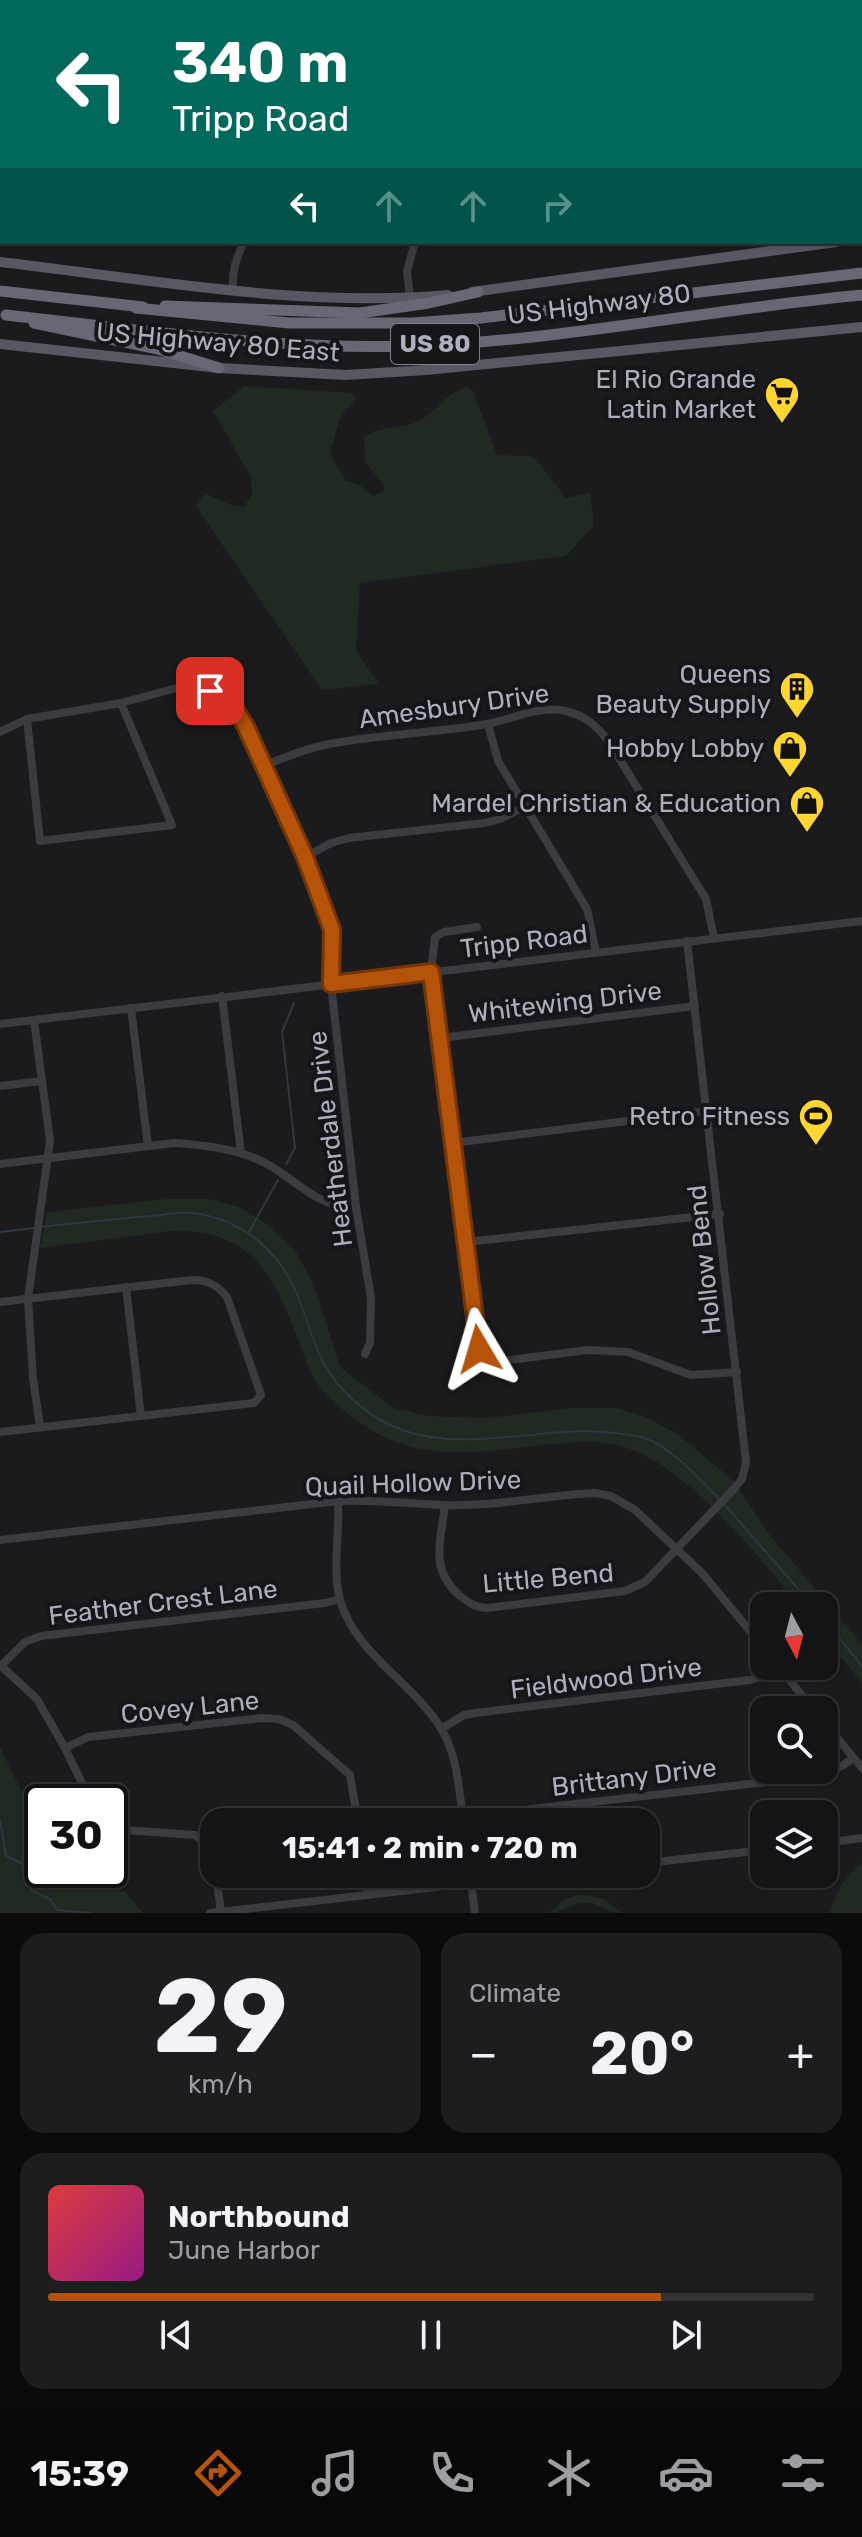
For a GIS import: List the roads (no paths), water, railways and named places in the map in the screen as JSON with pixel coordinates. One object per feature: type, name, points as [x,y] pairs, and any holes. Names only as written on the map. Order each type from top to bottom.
[{"type":"highway","name":"US Highway 80","points":[[136,308],[289,323],[412,323],[481,318],[862,273]]},
{"type":"highway","name":"US 80","points":[[0,291],[136,308]]},
{"type":"highway","points":[[136,308],[178,305],[360,313],[478,292]]},
{"type":"highway","name":"US Highway 80","points":[[3,315],[259,342],[412,346],[491,340],[862,295]]},
{"type":"highway","points":[[3,315],[52,329],[158,349],[219,368]]},
{"type":"main road","name":"US Highway 80 East","points":[[0,262],[233,289],[364,299],[478,292],[822,244]]},
{"type":"main road","name":"US Highway 80 East","points":[[0,344],[219,368],[346,375],[426,370],[862,327]]},
{"type":"street","points":[[233,289],[232,274],[243,244]]},
{"type":"street","points":[[410,297],[407,271],[414,244]]},
{"type":"street","name":"Heatherdale Drive","points":[[0,732],[27,719],[121,703],[177,688],[220,691],[227,696],[246,727],[305,857],[332,930],[331,984],[356,1207],[371,1298],[370,1343],[365,1354]]},
{"type":"street","points":[[27,719],[40,841],[172,825],[121,703]]},
{"type":"street","name":"Amesbury Drive","points":[[265,765],[328,744],[488,724],[547,710],[563,710],[590,720],[609,742],[706,899],[714,938]]},
{"type":"street","points":[[488,724],[498,761],[587,909],[596,952]]},
{"type":"street","points":[[305,857],[331,843],[349,838],[485,823],[526,806]]},
{"type":"street","name":"Tripp Road","points":[[0,1024],[862,921]]},
{"type":"street","points":[[477,927],[444,932],[435,937],[431,972],[479,1349],[494,1362],[588,1350],[628,1352],[691,1375],[737,1372]]},
{"type":"street","name":"Hollow Bend","points":[[677,1550],[742,1479],[746,1462],[687,941]]},
{"type":"street","points":[[222,996],[241,1153]]},
{"type":"street","name":"Whitewing Drive","points":[[441,1038],[695,1006]]},
{"type":"street","points":[[131,1008],[148,1146]]},
{"type":"street","points":[[34,1020],[49,1127],[28,1299],[40,1427]]},
{"type":"street","points":[[0,1086],[41,1081]]},
{"type":"street","points":[[453,1143],[707,1111]]},
{"type":"street","points":[[0,1164],[174,1143],[202,1145],[241,1153],[279,1170],[326,1204],[341,1208],[356,1207]]},
{"type":"street","points":[[466,1242],[720,1214]]},
{"type":"street","points":[[0,1302],[197,1280],[210,1282],[227,1297],[260,1391],[254,1403],[0,1432]]},
{"type":"street","points":[[126,1287],[141,1416]]},
{"type":"street","name":"Quail Hollow Drive","points":[[0,1540],[338,1501],[365,1499],[445,1505],[595,1493],[611,1496],[635,1510],[717,1589],[750,1630]]},
{"type":"street","points":[[338,1501],[337,1571],[340,1599],[363,1644],[409,1687],[441,1729],[454,1759],[461,1808]]},
{"type":"street","name":"Little Bend","points":[[445,1505],[439,1561],[441,1574],[448,1585],[475,1607],[625,1591],[645,1582],[677,1550]]},
{"type":"street","name":"Feather Crest Lane","points":[[1,1666],[25,1642],[41,1636],[340,1599]]},
{"type":"street","points":[[1,1666],[37,1699],[82,1784]]},
{"type":"street","name":"Fieldwood Drive","points":[[441,1729],[464,1715],[475,1713],[750,1680]]},
{"type":"street","points":[[788,1680],[802,1696]]},
{"type":"street","name":"Covey Lane","points":[[65,1748],[88,1737],[262,1718],[279,1719],[293,1725],[350,1775],[356,1808]]},
{"type":"street","points":[[838,1740],[862,1768]]},
{"type":"street","name":"Brittany Drive","points":[[554,1808],[826,1775],[853,1759]]},
{"type":"street","points":[[128,1830],[195,1835],[200,1839]]},
{"type":"street","points":[[838,1841],[862,1838]]},
{"type":"street","points":[[660,1861],[750,1852]]},
{"type":"street","points":[[218,1888],[221,1912]]},
{"type":"street","points":[[367,1888],[368,1895]]},
{"type":"street","points":[[210,1913],[410,1888]]},
{"type":"street","points":[[471,1888],[475,1913]]},
{"type":"waterway","points":[[286,1164],[295,1148],[282,1032],[294,1003]]},
{"type":"waterway","points":[[249,1232],[278,1180]]},
{"type":"waterway","points":[[41,1227],[181,1213],[211,1216],[228,1222],[258,1241],[282,1267],[330,1373],[357,1404],[380,1420],[405,1431],[458,1439],[595,1431],[639,1436],[676,1457],[720,1500]]},
{"type":"waterway","points":[[0,1232],[35,1228]]},
{"type":"waterway","points":[[724,1504],[801,1592]]},
{"type":"waterway","points":[[838,1636],[862,1666]]},
{"type":"waterway","points":[[0,1820],[6,1856],[27,1866],[31,1890],[50,1899],[57,1910],[93,1913]]},
{"type":"place","name":"El Rio Grande Latin Market","points":[[782,425]]},
{"type":"place","name":"Queens Beauty Supply","points":[[797,720]]},
{"type":"place","name":"Hobby Lobby","points":[[790,779]]},
{"type":"place","name":"Mardel Christian & Education","points":[[807,834]]},
{"type":"place","name":"Retro Fitness","points":[[816,1147]]}]
